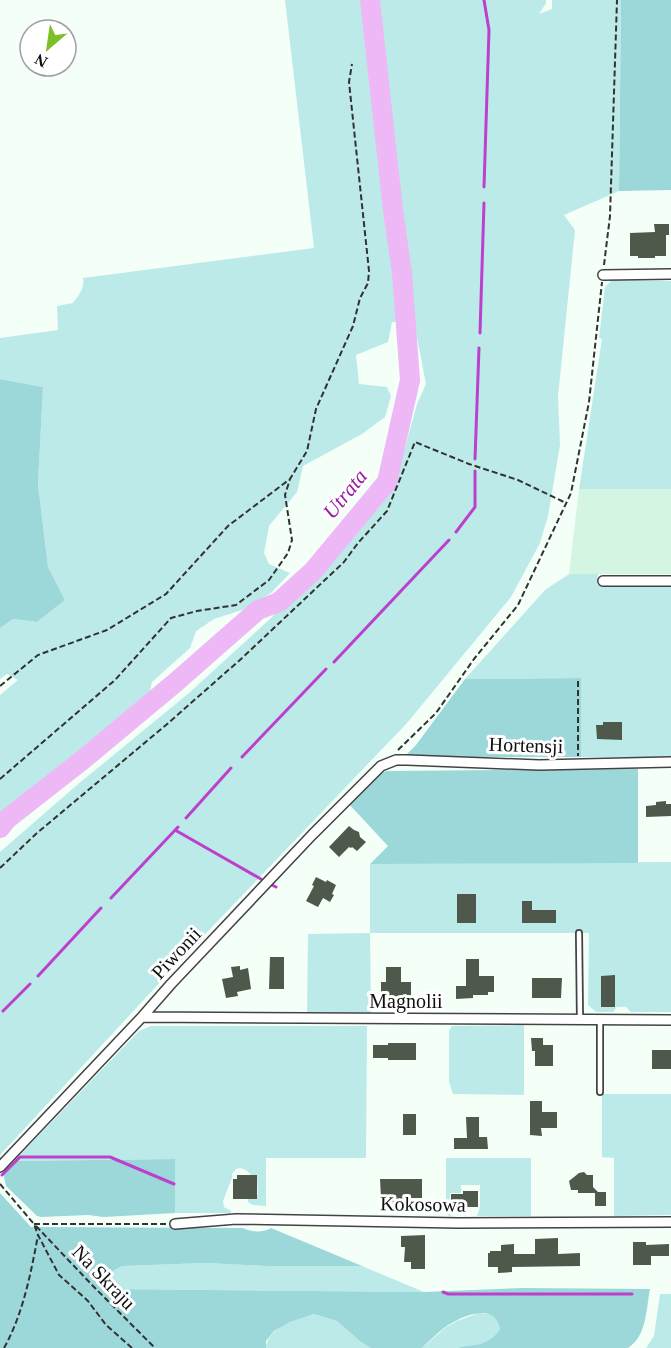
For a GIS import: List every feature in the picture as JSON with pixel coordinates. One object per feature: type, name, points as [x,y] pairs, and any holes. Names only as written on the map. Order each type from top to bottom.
[{"type":"street","points":[[603,275],[671,274]]},
{"type":"street","points":[[603,581],[671,580]]},
{"type":"street","name":"Hortensji","points":[[381,766],[396,760],[539,765],[671,762]]},
{"type":"street","name":"Piwonii","points":[[0,1167],[304,843],[381,766]]},
{"type":"street","name":"Magnolii","points":[[142,1017],[671,1020]]},
{"type":"street","name":"Kokosowa","points":[[176,1224],[236,1219],[671,1222]]},
{"type":"lane","points":[[579,933],[580,1019]]},
{"type":"lane","points":[[600,1020],[600,1092]]},
{"type":"path","points":[[396,751],[436,713],[474,659],[518,605],[570,493],[589,402],[610,216],[617,0]]},
{"type":"path","points":[[0,779],[115,680],[171,618],[236,605],[269,580],[288,554],[292,540],[285,495],[290,479],[307,451],[316,409],[353,326],[360,298],[368,283],[369,271],[349,82],[352,64]]},
{"type":"path","points":[[0,868],[224,674],[344,562],[357,543],[387,511],[415,442],[468,464],[518,480],[566,503]]},
{"type":"path","points":[[0,686],[38,655],[107,630],[166,594],[228,526],[290,479]]},
{"type":"path","points":[[578,681],[578,764]]},
{"type":"path","name":"Na Skraju","points":[[0,1184],[34,1224],[155,1348]]},
{"type":"path","points":[[132,1348],[106,1325],[87,1301],[59,1275],[34,1224],[176,1224]]},
{"type":"path","points":[[4,1348],[12,1334],[30,1277],[38,1235]]},
{"type":"green space","points":[[579,489],[671,489],[671,574],[569,574]]},
{"type":"shaded area","points":[[285,0],[546,0],[539,14],[552,9],[552,0],[621,0],[619,191],[564,215],[575,230],[558,396],[560,445],[548,516],[540,543],[511,597],[407,723],[189,951],[0,1155],[0,852],[189,693],[270,619],[363,521],[379,508],[399,469],[417,404],[426,384],[414,322],[392,322],[388,342],[356,355],[359,384],[387,387],[391,396],[385,417],[362,434],[303,466],[297,492],[269,526],[264,553],[269,564],[290,573],[271,593],[242,610],[214,619],[196,631],[190,648],[152,682],[149,695],[0,813],[0,695],[18,680],[7,674],[0,679],[0,628],[13,619],[37,622],[65,600],[48,567],[38,483],[43,387],[0,379],[0,338],[58,330],[57,306],[73,303],[82,288],[83,278],[314,248]]},
{"type":"shaded area","points":[[621,0],[671,0],[671,190],[619,191]]},
{"type":"shaded area","points":[[612,280],[671,281],[671,489],[579,489],[602,339],[599,338],[605,287]]},
{"type":"shaded area","points":[[0,379],[43,387],[38,484],[48,567],[65,600],[37,622],[13,619],[0,628]]},
{"type":"shaded area","points":[[569,574],[598,574],[597,585],[671,585],[671,757],[581,757],[581,678],[465,679],[545,590]]},
{"type":"shaded area","points":[[581,678],[581,757],[404,757],[416,745],[465,679]]},
{"type":"shaded area","points":[[638,769],[638,863],[370,864],[388,846],[348,803],[373,776],[387,771]]},
{"type":"shaded area","points":[[671,862],[671,1012],[631,1012],[626,1007],[617,1007],[613,1012],[596,1012],[588,1005],[589,933],[370,933],[370,864]]},
{"type":"shaded area","points":[[370,933],[371,1013],[307,1013],[308,934]]},
{"type":"shaded area","points":[[524,1025],[524,1095],[453,1094],[449,1082],[449,1031],[452,1026]]},
{"type":"shaded area","points":[[151,1026],[367,1026],[366,1158],[266,1158],[266,1206],[253,1205],[248,1202],[248,1199],[258,1194],[257,1175],[236,1169],[232,1174],[223,1201],[224,1207],[231,1213],[175,1213],[175,1159],[14,1161],[139,1031]]},
{"type":"shaded area","points":[[602,1094],[671,1094],[671,1215],[614,1216],[614,1158],[602,1157]]},
{"type":"shaded area","points":[[446,1158],[531,1158],[531,1216],[477,1216],[480,1207],[480,1185],[461,1185],[461,1193],[450,1193],[451,1217],[446,1214]]},
{"type":"shaded area","points":[[175,1159],[175,1213],[104,1217],[88,1215],[41,1217],[37,1216],[6,1186],[4,1177],[4,1170],[14,1161]]},
{"type":"shaded area","points":[[0,1193],[31,1227],[243,1228],[257,1231],[271,1228],[362,1266],[267,1266],[205,1263],[122,1266],[110,1275],[109,1289],[424,1292],[522,1288],[650,1289],[646,1313],[639,1337],[628,1348],[459,1348],[487,1341],[496,1335],[500,1329],[497,1320],[484,1313],[458,1319],[422,1348],[371,1348],[337,1321],[314,1314],[290,1322],[274,1331],[266,1341],[266,1348],[0,1348]]},
{"type":"shaded area","points":[[205,1263],[267,1266],[362,1266],[424,1292],[109,1289],[110,1275],[122,1266]]},
{"type":"shaded area","points":[[660,1294],[671,1294],[671,1348],[646,1348],[654,1336]]},
{"type":"shaded area","points":[[479,1313],[494,1316],[498,1321],[500,1329],[491,1339],[459,1348],[422,1348],[445,1328]]},
{"type":"shaded area","points":[[314,1314],[337,1321],[371,1348],[266,1348],[268,1340],[277,1329]]},
{"type":"building","points":[[654,224],[669,224],[669,235],[666,235],[666,256],[638,258],[638,256],[630,256],[630,233],[655,232]]},
{"type":"building","points":[[603,722],[622,722],[622,740],[597,739],[596,725],[603,725]]},
{"type":"building","points":[[666,801],[666,804],[671,804],[671,816],[646,817],[646,806]]},
{"type":"building","points":[[349,826],[359,832],[360,837],[366,842],[357,851],[349,847],[339,857],[329,847]]},
{"type":"building","points":[[316,877],[336,885],[330,902],[323,898],[318,907],[306,901]]},
{"type":"building","points":[[457,894],[476,894],[476,923],[457,923]]},
{"type":"building","points":[[522,901],[532,901],[532,910],[556,910],[556,923],[522,923]]},
{"type":"building","points":[[270,957],[284,957],[284,989],[269,989]]},
{"type":"building","points":[[466,959],[479,959],[479,976],[494,976],[494,992],[488,992],[488,995],[473,995],[473,998],[456,999],[456,986],[466,986]]},
{"type":"building","points":[[240,966],[240,970],[248,968],[251,989],[237,992],[238,996],[226,998],[222,979],[233,977],[231,967]]},
{"type":"building","points":[[386,967],[401,967],[401,982],[411,982],[411,997],[381,996],[381,982],[386,982]]},
{"type":"building","points":[[615,975],[615,1007],[601,1007],[601,976]]},
{"type":"building","points":[[532,978],[562,978],[561,998],[532,998]]},
{"type":"building","points":[[531,1038],[543,1038],[543,1045],[553,1045],[553,1066],[535,1066],[535,1051],[532,1051]]},
{"type":"building","points":[[388,1043],[416,1043],[416,1060],[373,1058],[373,1045],[388,1045]]},
{"type":"building","points":[[652,1050],[671,1050],[671,1069],[652,1069]]},
{"type":"building","points":[[530,1101],[542,1101],[542,1112],[557,1112],[557,1128],[541,1128],[542,1136],[530,1135]]},
{"type":"building","points":[[403,1114],[416,1114],[416,1135],[403,1135]]},
{"type":"building","points":[[466,1117],[479,1117],[479,1137],[487,1137],[488,1149],[454,1149],[454,1138],[467,1138]]},
{"type":"building","points":[[584,1172],[587,1175],[593,1175],[593,1187],[598,1192],[606,1192],[606,1206],[595,1206],[595,1193],[578,1193],[578,1190],[571,1190],[569,1181]]},
{"type":"building","points":[[237,1175],[257,1175],[257,1199],[233,1199],[233,1179],[237,1179]]},
{"type":"building","points":[[380,1179],[422,1179],[422,1198],[411,1198],[411,1202],[402,1203],[391,1202],[392,1198],[381,1198]]},
{"type":"building","points":[[463,1191],[478,1191],[478,1207],[451,1205],[451,1194],[463,1194]]},
{"type":"building","points":[[425,1235],[425,1269],[411,1269],[411,1262],[404,1262],[405,1247],[401,1247],[401,1236]]},
{"type":"building","points":[[558,1238],[558,1254],[580,1253],[580,1266],[512,1267],[512,1272],[498,1273],[498,1267],[488,1267],[488,1253],[501,1251],[501,1245],[514,1244],[514,1254],[535,1254],[535,1239]]},
{"type":"building","points":[[633,1242],[646,1242],[646,1245],[669,1244],[669,1256],[651,1256],[651,1265],[633,1265]]},
{"type":"waterway","name":"Utrata","points":[[0,828],[7,819],[85,758],[258,610],[279,602],[313,571],[387,482],[410,380],[402,273],[370,0]]},
{"type":"waterway","points":[[484,0],[489,30],[484,187]]},
{"type":"waterway","points":[[480,333],[484,203]]},
{"type":"waterway","points":[[475,459],[479,348]]},
{"type":"waterway","points":[[456,532],[475,507],[475,471]]},
{"type":"waterway","points":[[334,662],[449,540]]},
{"type":"waterway","points":[[242,757],[326,669]]},
{"type":"waterway","points":[[186,818],[231,768]]},
{"type":"waterway","points":[[111,898],[178,827]]},
{"type":"waterway","points":[[175,830],[261,879]]},
{"type":"waterway","points":[[272,885],[276,887]]},
{"type":"waterway","points":[[38,976],[101,908]]},
{"type":"waterway","points":[[3,1011],[30,984]]},
{"type":"waterway","points":[[2,1175],[20,1157],[110,1157],[174,1184]]},
{"type":"waterway","points":[[443,1292],[448,1294],[632,1294]]}]
